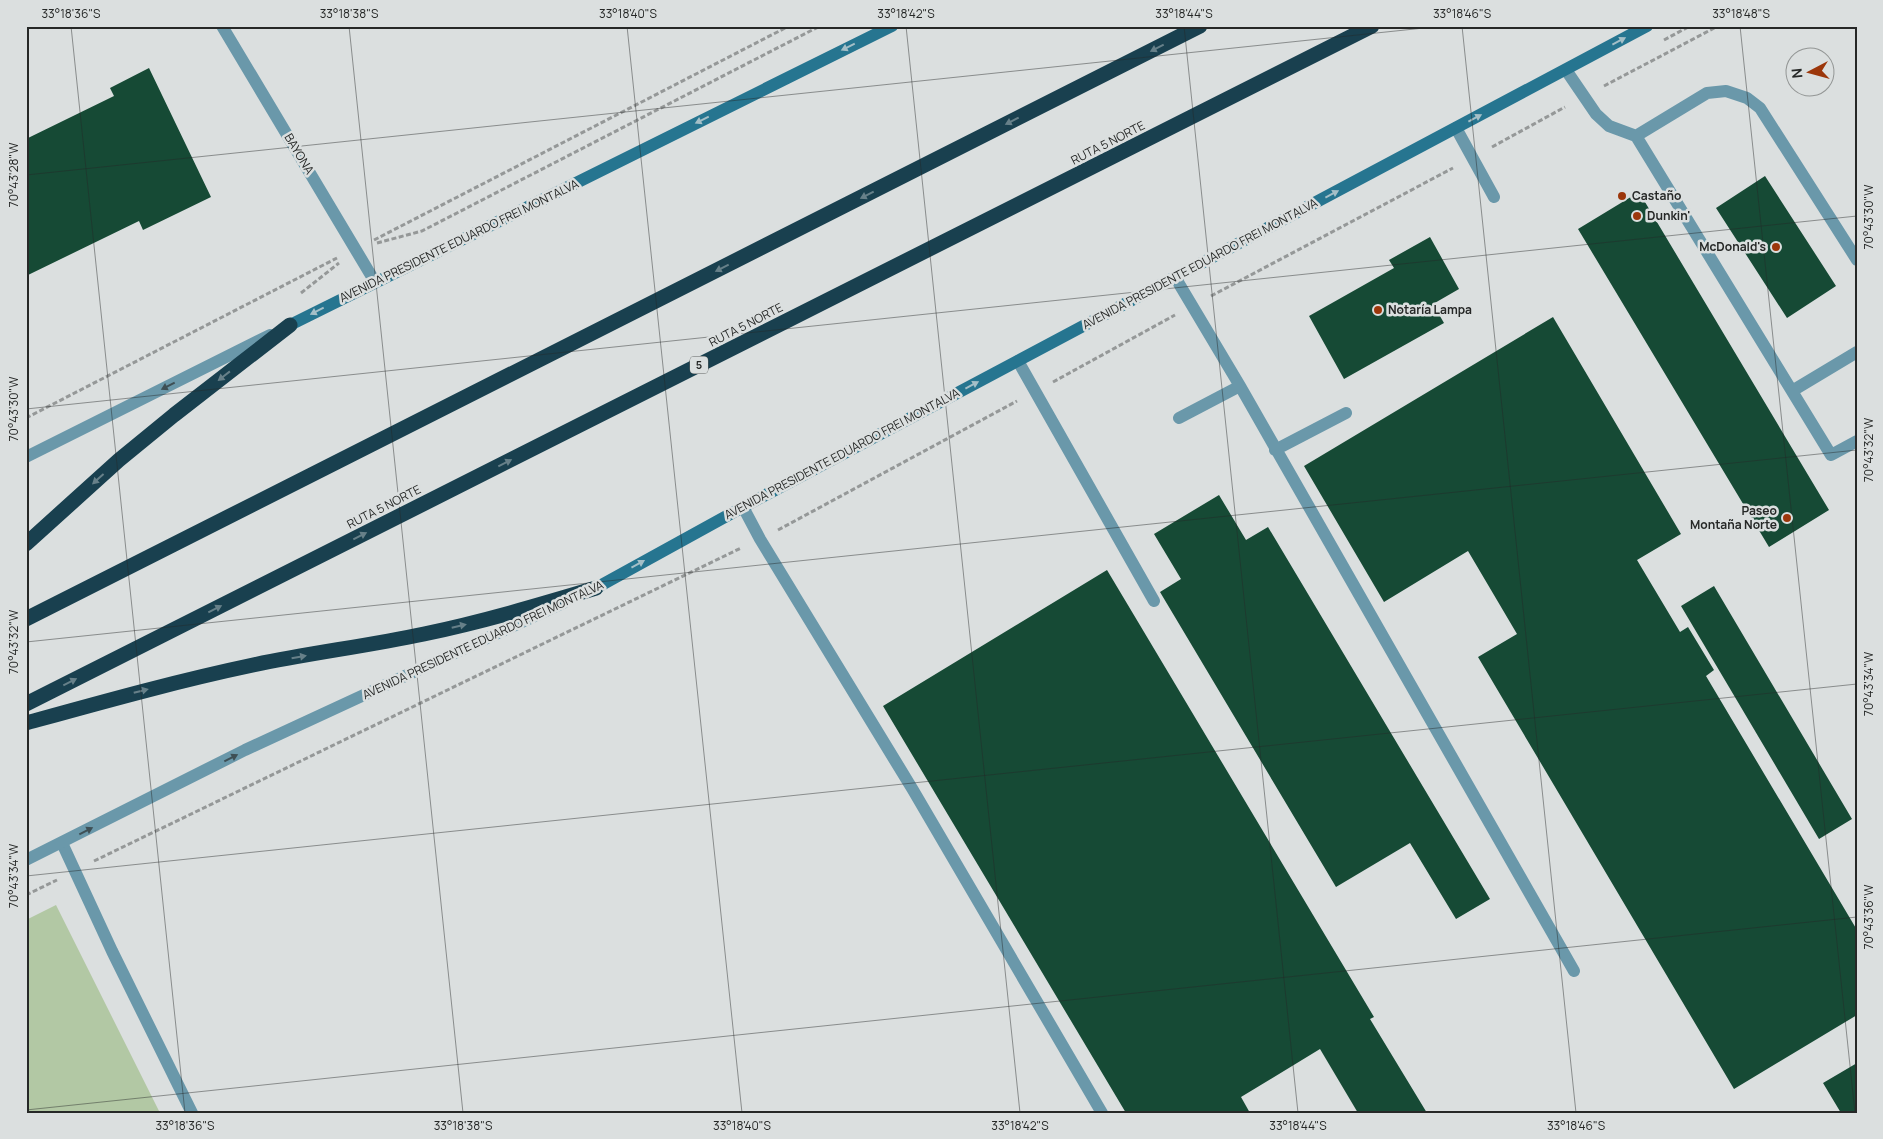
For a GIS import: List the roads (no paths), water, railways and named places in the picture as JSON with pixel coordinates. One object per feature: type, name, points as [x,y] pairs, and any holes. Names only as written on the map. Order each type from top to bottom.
[{"type":"highway","points":[[26,618],[1200,26]]},
{"type":"highway","name":"RUTA 5 NORTE","points":[[26,704],[1372,26]]},
{"type":"highway","points":[[26,544],[118,460],[290,325]]},
{"type":"highway","points":[[26,723],[192,679],[467,624],[532,608],[596,588]]},
{"type":"main road","name":"AVENIDA PRESIDENTE EDUARDO FREI MONTALVA","points":[[290,325],[892,26]]},
{"type":"main road","name":"AVENIDA PRESIDENTE EDUARDO FREI MONTALVA","points":[[596,588],[744,507],[1647,26]]},
{"type":"street","name":"BAYONA","points":[[222,26],[375,282]]},
{"type":"street","points":[[1566,70],[1596,114],[1609,126],[1636,136],[1831,456],[1857,440]]},
{"type":"street","points":[[1636,136],[1707,92],[1726,92],[1747,98],[1760,108],[1857,260]]},
{"type":"street","points":[[1456,128],[1494,196]]},
{"type":"street","points":[[1175,277],[1240,386],[1574,971]]},
{"type":"street","name":"AVENIDA PRESIDENTE EDUARDO FREI MONTALVA","points":[[26,457],[290,325]]},
{"type":"street","points":[[1792,391],[1857,352]]},
{"type":"street","points":[[1018,361],[1154,601]]},
{"type":"street","points":[[1179,418],[1240,386]]},
{"type":"street","points":[[1275,450],[1346,413]]},
{"type":"street","points":[[744,507],[760,539],[913,790],[1102,1113]]},
{"type":"street","name":"AVENIDA PRESIDENTE EDUARDO FREI MONTALVA","points":[[26,860],[245,750],[596,588]]},
{"type":"street","points":[[62,843],[112,951],[192,1113]]},
{"type":"place","name":"Castaño","points":[[1622,196]]},
{"type":"place","name":"Dunkin'","points":[[1637,216]]},
{"type":"place","name":"McDonald's","points":[[1776,247]]},
{"type":"place","name":"Notaría Lampa","points":[[1378,310]]},
{"type":"place","name":"Paseo Montaña Norte","points":[[1787,518]]}]
